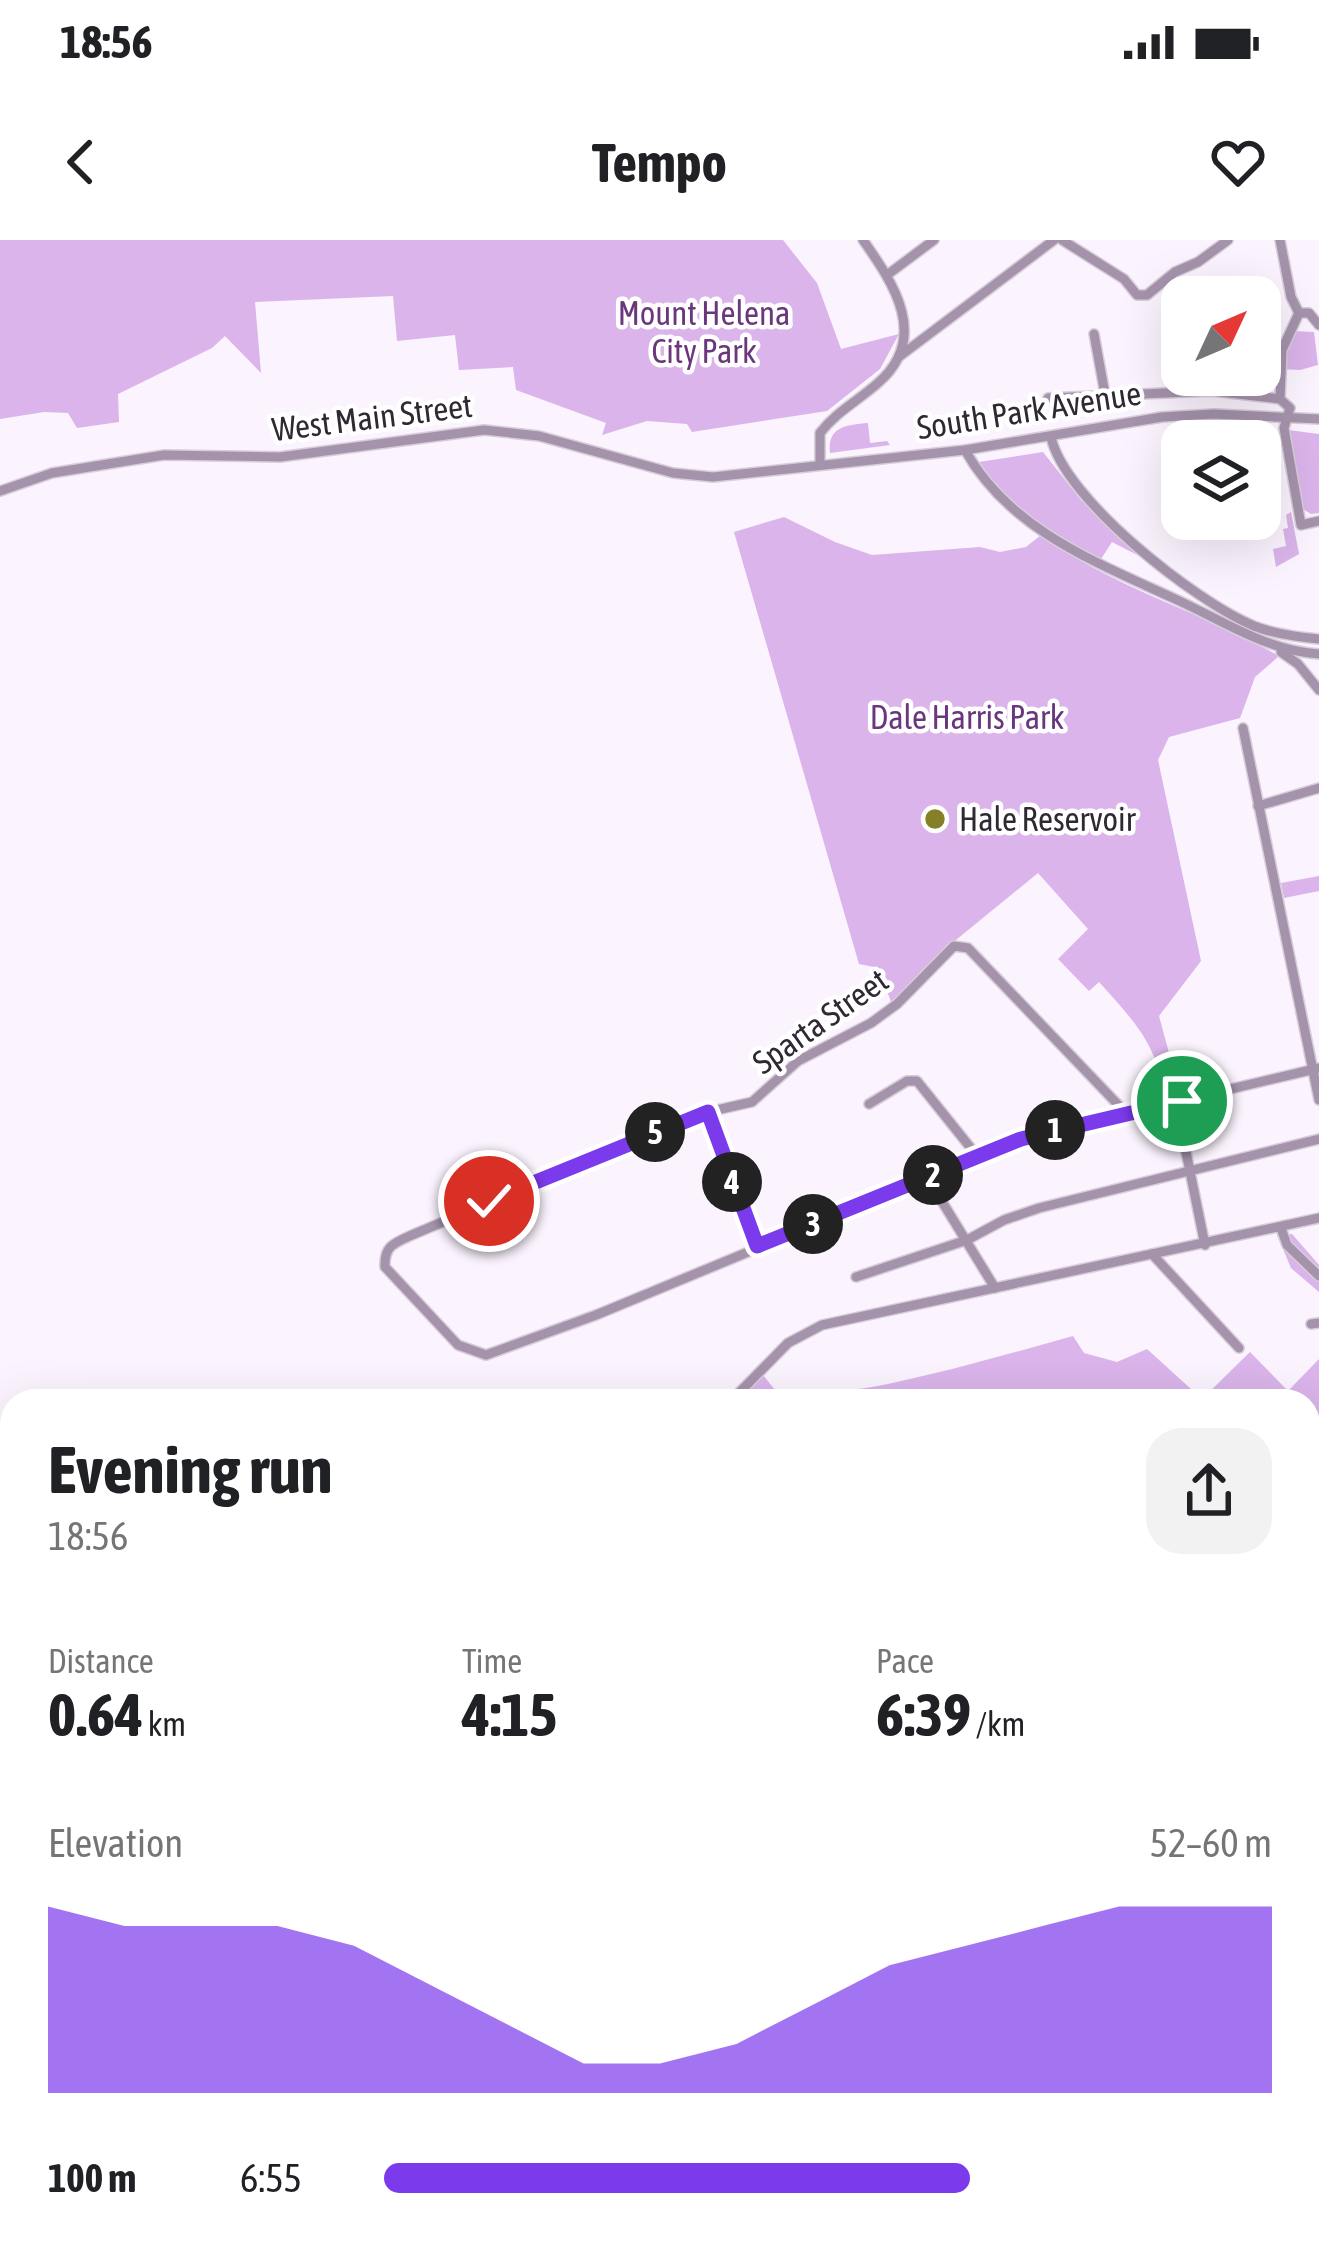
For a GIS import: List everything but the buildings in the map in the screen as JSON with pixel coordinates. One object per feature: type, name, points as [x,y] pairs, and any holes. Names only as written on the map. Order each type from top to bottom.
[{"type":"street","points":[[862,240],[902,303],[906,325],[897,358]]},
{"type":"street","points":[[887,275],[934,240]]},
{"type":"street","points":[[820,465],[820,433],[876,386],[897,358],[1058,240],[1124,279],[1137,295],[1147,295],[1228,240]]},
{"type":"street","points":[[1280,240],[1299,313]]},
{"type":"street","points":[[1299,313],[1309,313],[1319,325]]},
{"type":"street","points":[[1281,372],[1282,350],[1299,313]]},
{"type":"street","points":[[906,325],[925,328],[944,320]]},
{"type":"street","points":[[1094,334],[1106,394]]},
{"type":"street","points":[[1048,398],[1161,392]]},
{"type":"street","points":[[1281,395],[1290,408],[1284,428],[1301,525],[1319,521]]},
{"type":"street","name":"South Park Avenue","points":[[820,465],[965,450],[1197,414],[1319,419]]},
{"type":"street","name":"West Main Street","points":[[0,491],[52,473],[164,455],[280,457],[484,430],[539,436],[686,476],[820,465]]},
{"type":"street","points":[[1051,436],[1066,476],[1104,516],[1192,588],[1258,628],[1319,639]]},
{"type":"street","points":[[965,450],[994,491],[1052,538],[1102,568],[1276,649],[1298,664],[1319,690]]},
{"type":"street","points":[[1276,649],[1319,654]]},
{"type":"street","points":[[1243,728],[1317,1068],[1319,1100]]},
{"type":"street","points":[[1258,806],[1319,788]]},
{"type":"street","name":"Sparta Street","points":[[757,1246],[537,1338],[486,1354],[458,1345],[385,1267],[385,1253],[392,1244],[708,1112],[752,1102],[798,1061],[897,1004],[954,946],[968,948],[1126,1113]]},
{"type":"street","points":[[708,1112],[757,1246],[1021,1139],[1317,1068]]},
{"type":"street","points":[[869,1104],[908,1081],[917,1081],[978,1157]]},
{"type":"street","points":[[1176,1103],[1204,1246]]},
{"type":"street","points":[[856,1277],[967,1240],[1039,1208],[1319,1139]]},
{"type":"street","points":[[927,1178],[995,1288]]},
{"type":"street","points":[[743,1389],[781,1349],[813,1328],[1319,1218]]},
{"type":"street","points":[[1281,1228],[1287,1245],[1319,1276]]},
{"type":"street","points":[[1152,1254],[1239,1348]]},
{"type":"green space","name":"Mount Helena City Park","points":[[0,240],[783,240],[817,283],[841,349],[899,334],[880,369],[827,411],[692,432],[687,424],[647,421],[602,435],[606,423],[516,390],[513,367],[459,370],[455,335],[397,341],[393,296],[255,302],[261,373],[225,336],[212,348],[118,394],[119,422],[77,428],[68,413],[0,419]]},
{"type":"green space","points":[[1292,331],[1314,332],[1318,365],[1281,369]]},
{"type":"green space","points":[[868,423],[870,443],[887,441],[890,445],[830,453],[835,432]]},
{"type":"green space","points":[[1288,430],[1319,434],[1319,513],[1303,509]]},
{"type":"green space","points":[[1043,452],[1081,500],[1147,560],[1112,542],[1099,562],[1021,511],[978,467],[979,462]]},
{"type":"green space","points":[[1291,512],[1299,554],[1276,567],[1273,549],[1286,546],[1283,529],[1288,528],[1286,515]]},
{"type":"green space","name":"Dale Harris Park","points":[[784,517],[872,555],[980,547],[1000,552],[1026,547],[1041,535],[1098,570],[1279,656],[1255,677],[1240,718],[1169,737],[1158,760],[1201,961],[1159,1016],[1180,1093],[1166,1096],[1142,1034],[1099,982],[1089,991],[1058,959],[1088,929],[1038,873],[951,944],[891,1002],[879,968],[859,964],[734,532]]},
{"type":"green space","points":[[1319,876],[1319,891],[1284,898],[1281,883]]},
{"type":"green space","points":[[1292,1234],[1319,1265],[1319,1292],[1291,1268],[1277,1235]]},
{"type":"green space","points":[[1073,1336],[1084,1353],[1117,1362],[1147,1349],[1191,1389],[856,1389]]},
{"type":"green space","points":[[1250,1352],[1286,1389],[1212,1389]]},
{"type":"green space","points":[[1319,1359],[1319,1389],[1290,1389]]},
{"type":"green space","points":[[763,1375],[774,1389],[751,1389]]},
{"type":"place","name":"Hale Reservoir","points":[[935,819]]},
{"type":"route","points":[[489,1201],[708,1112],[757,1246],[1021,1139],[1182,1101]]}]
